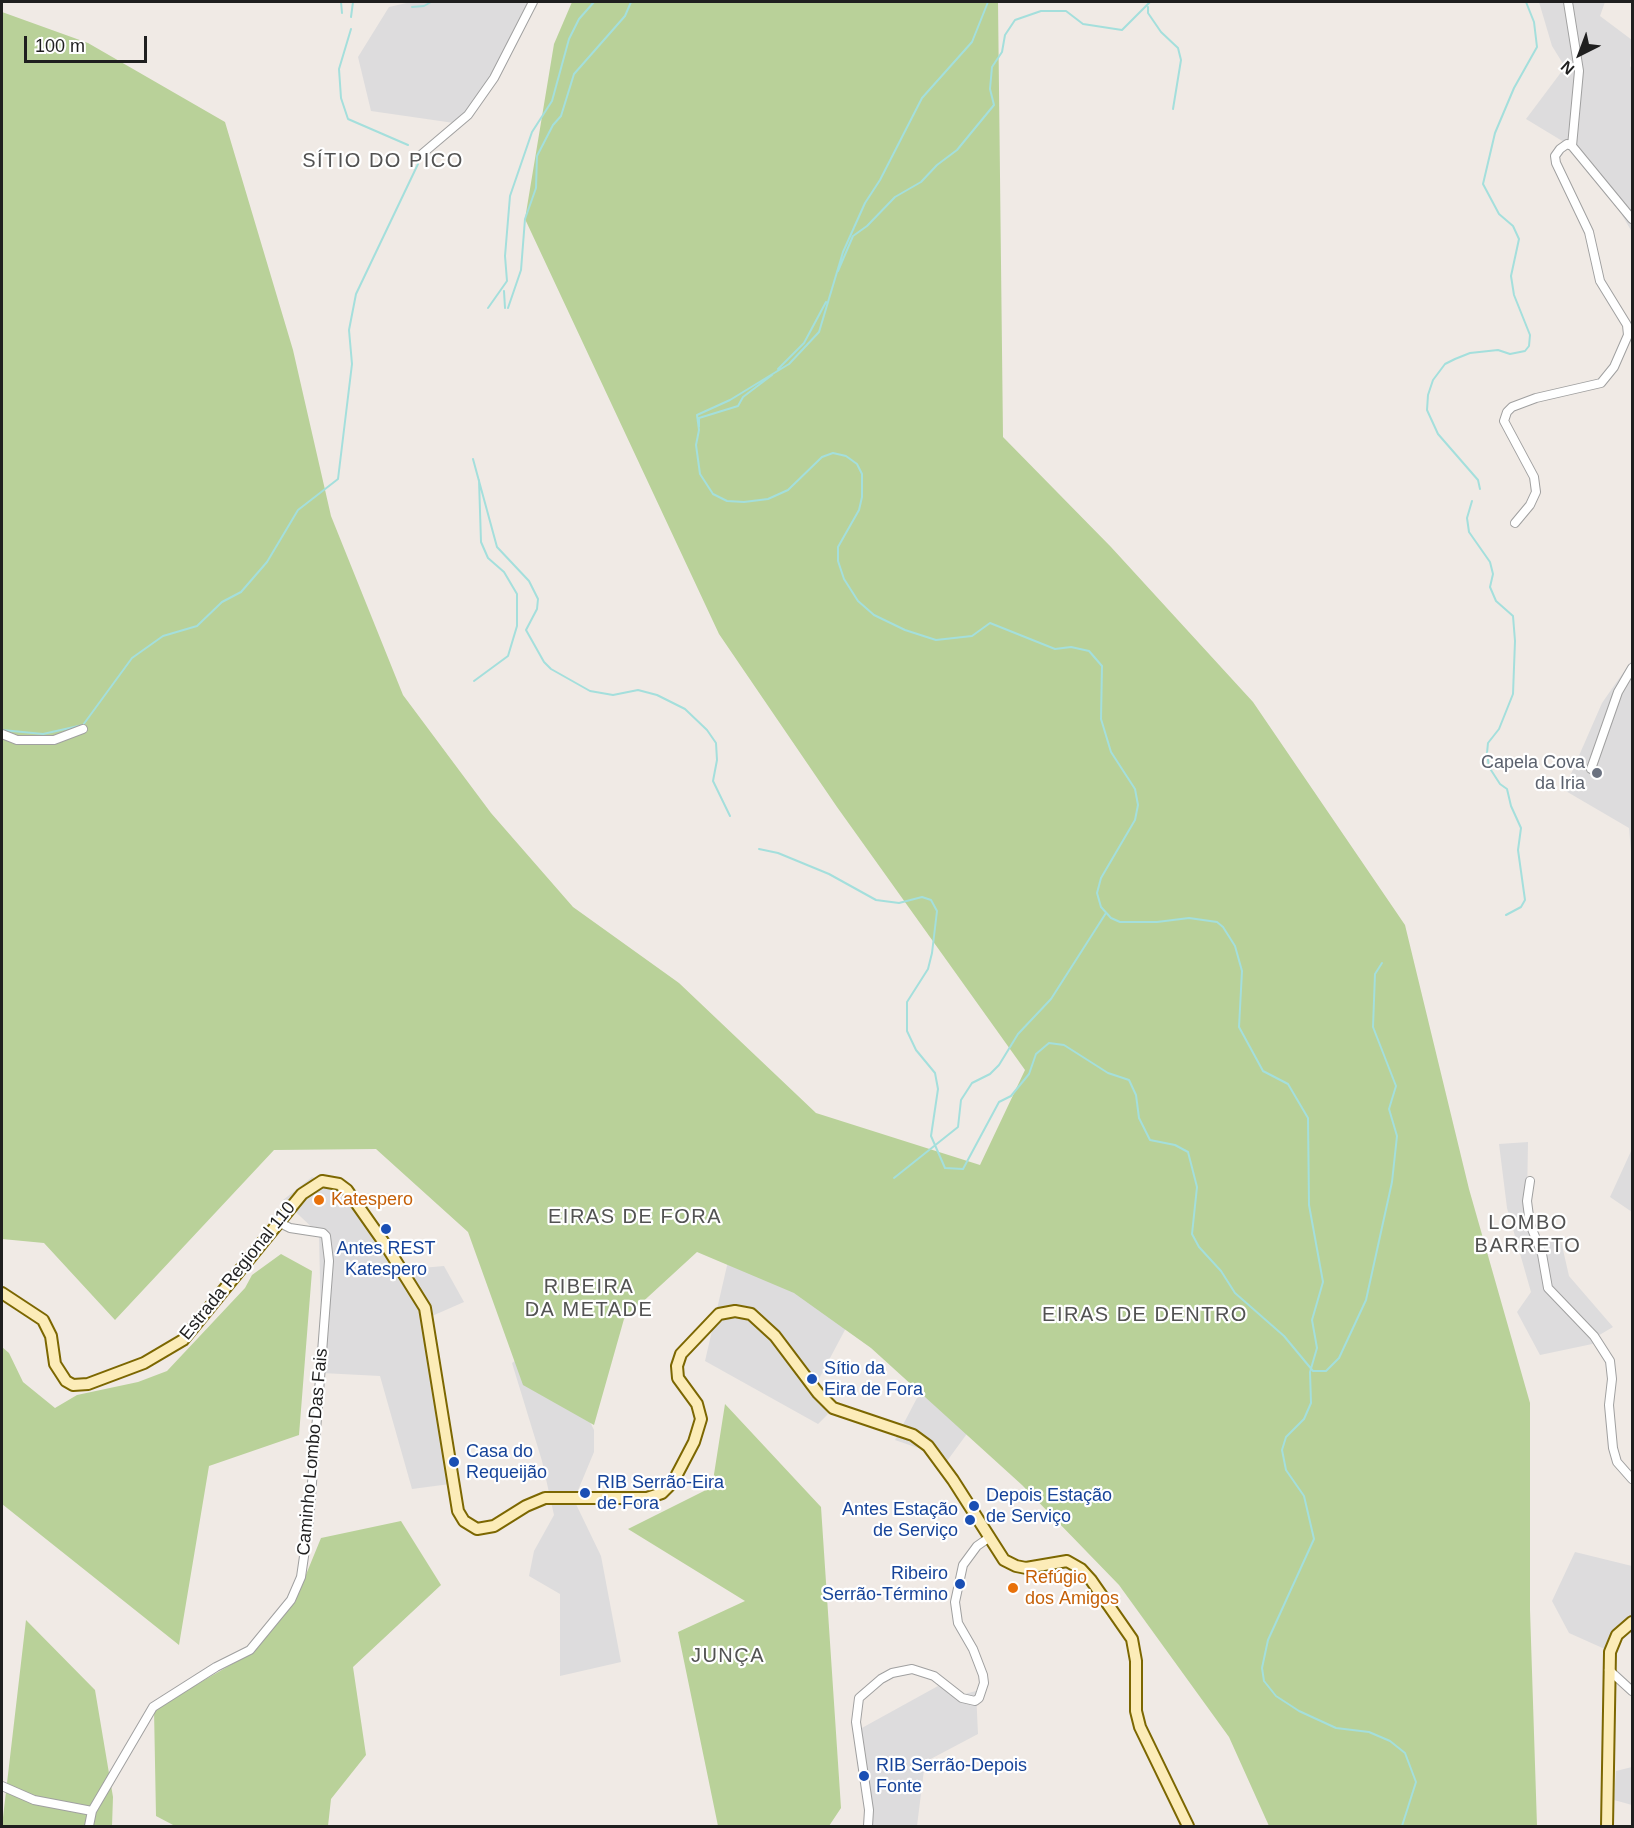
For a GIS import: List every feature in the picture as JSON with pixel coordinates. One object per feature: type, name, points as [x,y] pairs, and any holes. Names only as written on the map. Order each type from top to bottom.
[{"type":"main road","name":"Estrada Regional 110","points":[[2,1293],[43,1320],[51,1336],[55,1364],[66,1381],[73,1385],[88,1384],[144,1363],[183,1340],[302,1194],[316,1182],[331,1181],[339,1184],[356,1202],[415,1289],[425,1308],[458,1511],[469,1526],[483,1529],[494,1526],[526,1506],[545,1498],[647,1498],[662,1493],[675,1479],[694,1442],[701,1419],[698,1404],[678,1378],[678,1360],[708,1322],[719,1314],[735,1311],[751,1314],[765,1324],[818,1393],[833,1408],[921,1440],[953,1479],[1004,1560],[1026,1568],[1062,1560],[1073,1563],[1091,1580],[1128,1631],[1136,1661],[1136,1711],[1140,1727],[1188,1827]]},
{"type":"main road","points":[[1607,1827],[1609,1670],[1612,1644],[1626,1625],[1632,1622]]},
{"type":"street","points":[[422,154],[468,115],[494,78],[533,2]]},
{"type":"street","points":[[1568,2],[1580,71],[1572,146]]},
{"type":"street","points":[[1515,523],[1530,505],[1536,492],[1534,477],[1503,421],[1507,412],[1512,406],[1536,398],[1601,383],[1609,376],[1628,335],[1623,318],[1600,281],[1589,232],[1556,163],[1555,156],[1560,149],[1567,144],[1572,146],[1632,219]]},
{"type":"street","points":[[1591,769],[1618,692],[1632,669]]},
{"type":"street","points":[[2,734],[17,740],[54,740],[83,729]]},
{"type":"street","points":[[1530,1180],[1527,1201],[1530,1224],[1542,1254],[1548,1288],[1594,1336],[1610,1361],[1612,1379],[1609,1405],[1613,1448],[1617,1462],[1632,1479]]},
{"type":"street","name":"Caminho Lombo Das Fais","points":[[88,1827],[92,1811],[153,1707],[216,1667],[250,1650],[291,1600],[301,1577],[309,1522],[329,1261],[326,1236],[323,1233],[290,1228],[278,1222]]},
{"type":"street","points":[[868,1827],[869,1810],[856,1722],[859,1698],[881,1679],[892,1673],[912,1669],[934,1676],[962,1698],[975,1701],[980,1698],[984,1683],[982,1675],[973,1649],[958,1623],[955,1602],[963,1565],[977,1546],[990,1537]]},
{"type":"street","points":[[1609,1670],[1632,1691]]},
{"type":"street","points":[[2,1786],[34,1800],[92,1811]]},
{"type":"shaded area","points":[[411,2],[532,2],[489,82],[468,113],[454,123],[371,111],[358,57],[389,7]]},
{"type":"shaded area","points":[[1539,2],[1605,2],[1600,16],[1632,40],[1630,66],[1632,69],[1632,232],[1587,156],[1526,119],[1565,67],[1552,46]]},
{"type":"shaded area","points":[[1632,660],[1632,863],[1629,828],[1564,790],[1602,703]]},
{"type":"shaded area","points":[[1528,1142],[1527,1201],[1538,1242],[1561,1241],[1569,1276],[1613,1327],[1596,1337],[1597,1343],[1540,1355],[1517,1312],[1531,1292],[1507,1208],[1499,1144]]},
{"type":"shaded area","points":[[1632,1149],[1632,1212],[1610,1197]]},
{"type":"shaded area","points":[[312,1177],[337,1186],[355,1201],[410,1269],[444,1266],[464,1302],[432,1316],[450,1484],[412,1489],[380,1376],[322,1373],[319,1234],[283,1200]]},
{"type":"shaded area","points":[[729,1257],[810,1269],[846,1328],[813,1390],[828,1414],[818,1424],[705,1361]]},
{"type":"shaded area","points":[[530,1351],[561,1363],[594,1430],[594,1452],[574,1500],[601,1556],[621,1662],[560,1676],[560,1594],[529,1576],[534,1551],[554,1515],[542,1461],[512,1363]]},
{"type":"shaded area","points":[[970,1375],[988,1405],[939,1472],[921,1449],[895,1440],[917,1398]]},
{"type":"shaded area","points":[[1575,1552],[1632,1566],[1632,1625],[1607,1650],[1569,1633],[1552,1601]]},
{"type":"shaded area","points":[[938,1686],[961,1695],[976,1691],[978,1734],[925,1762],[917,1826],[871,1826],[860,1729]]},
{"type":"shaded area","points":[[1632,1767],[1632,1805],[1614,1800],[1616,1771]]},
{"type":"green space","points":[[572,2],[998,2],[1003,437],[1111,547],[1253,702],[1405,925],[1469,1189],[1530,1403],[1530,1610],[1537,1826],[1269,1826],[1229,1737],[1119,1585],[1022,1485],[871,1348],[794,1293],[697,1252],[624,1319],[594,1425],[523,1385],[468,1232],[376,1149],[274,1150],[115,1320],[44,1243],[2,1239],[2,12],[88,43],[225,122],[293,350],[331,516],[403,695],[491,813],[573,907],[679,983],[816,1113],[980,1165],[1025,1070],[837,807],[719,634],[525,219],[554,44]]},
{"type":"green space","points":[[281,1254],[312,1271],[299,1435],[209,1466],[179,1645],[2,1504],[2,1347],[9,1353],[23,1382],[55,1408],[77,1395],[138,1382],[167,1371],[245,1288],[252,1275]]},
{"type":"green space","points":[[725,1404],[821,1507],[841,1808],[829,1826],[718,1826],[678,1632],[745,1601],[628,1529],[712,1487]]},
{"type":"green space","points":[[401,1521],[441,1585],[353,1667],[366,1755],[331,1799],[328,1826],[175,1826],[156,1816],[154,1709],[253,1652],[296,1599],[321,1538]]},
{"type":"green space","points":[[26,1620],[95,1690],[113,1797],[112,1826],[2,1826]]},
{"type":"waterway","points":[[341,2],[342,13]]},
{"type":"waterway","points":[[351,17],[353,2]]},
{"type":"waterway","points":[[412,7],[424,6],[431,2]]},
{"type":"waterway","points":[[488,308],[507,281],[505,256],[510,196],[532,132],[552,101],[569,39],[579,19],[594,2]]},
{"type":"waterway","points":[[508,308],[521,270],[525,219],[536,188],[537,156],[553,125],[561,116],[574,74],[625,16],[631,2]]},
{"type":"waterway","points":[[988,2],[972,42],[922,98],[880,180],[865,203],[843,252],[819,332],[789,364],[730,400],[697,415],[699,430],[696,445],[700,474],[713,494],[727,501],[744,502],[768,499],[788,490],[822,457],[833,453],[846,456],[857,464],[862,474],[862,497],[859,510],[838,547],[838,561],[844,579],[858,601],[874,615],[905,630],[936,640],[972,636],[990,623],[1055,649],[1071,647],[1089,651],[1102,666],[1101,719],[1111,752],[1135,789],[1138,805],[1135,820],[1101,878],[1097,893],[1101,907],[1111,918],[1120,922],[1157,922],[1189,918],[1217,922],[1223,927],[1235,946],[1242,971],[1239,1027],[1263,1071],[1288,1084],[1308,1118],[1309,1205],[1323,1282],[1312,1320],[1317,1348],[1310,1372],[1311,1403],[1304,1419],[1286,1437],[1282,1450],[1286,1470],[1304,1496],[1314,1539],[1268,1640],[1262,1668],[1264,1681],[1276,1696],[1299,1711],[1336,1728],[1369,1732],[1390,1741],[1405,1753],[1416,1782],[1402,1826]]},
{"type":"waterway","points":[[838,271],[853,236],[867,226],[895,197],[921,182],[937,165],[957,150],[994,105],[990,89],[992,67],[1002,52],[1005,35],[1015,20],[1041,11],[1066,11],[1083,24],[1122,30],[1150,2]]},
{"type":"waterway","points":[[1480,489],[1478,480],[1438,434],[1427,410],[1428,395],[1433,380],[1445,364],[1455,359],[1470,353],[1498,350],[1510,354],[1525,351],[1529,346],[1530,335],[1514,295],[1511,276],[1519,239],[1513,226],[1499,214],[1483,184],[1495,133],[1514,88],[1537,47],[1534,22],[1526,2]]},
{"type":"waterway","points":[[1148,7],[1148,13],[1161,32],[1178,48],[1181,60],[1173,109]]},
{"type":"waterway","points":[[351,29],[339,69],[341,98],[348,119],[408,145]]},
{"type":"waterway","points":[[2,730],[43,734],[83,725],[132,658],[163,636],[197,626],[222,602],[241,592],[267,562],[298,510],[338,479],[352,364],[349,330],[356,294],[418,164],[412,152]]},
{"type":"waterway","points":[[504,291],[505,308]]},
{"type":"waterway","points":[[778,369],[804,343],[826,302]]},
{"type":"waterway","points":[[699,427],[699,418],[738,406],[743,397],[772,375]]},
{"type":"waterway","points":[[473,459],[497,547],[529,581],[538,599],[537,609],[526,630],[544,662],[551,669],[590,691],[613,695],[638,690],[657,695],[685,709],[707,730],[716,743],[717,760],[713,781],[730,816]]},
{"type":"waterway","points":[[474,681],[508,656],[517,626],[517,594],[504,572],[488,558],[481,542],[479,480]]},
{"type":"waterway","points":[[1472,501],[1467,518],[1469,532],[1490,562],[1493,574],[1490,587],[1496,601],[1513,616],[1515,641],[1513,694],[1499,729],[1488,743],[1487,753],[1489,767],[1500,784],[1507,789],[1511,806],[1521,828],[1518,850],[1525,900],[1521,907],[1506,915]]},
{"type":"waterway","points":[[759,849],[778,853],[829,874],[876,900],[899,903],[922,897],[931,900],[937,911],[932,953],[928,969],[907,1002],[907,1031],[916,1050],[935,1073],[938,1089],[931,1136],[945,1168],[963,1169],[999,1102],[1011,1096],[1029,1074],[1036,1054],[1049,1043],[1064,1045],[1108,1073],[1129,1080],[1136,1095],[1139,1118],[1150,1140],[1175,1145],[1188,1152],[1197,1187],[1192,1234],[1199,1247],[1221,1271],[1235,1293],[1284,1336],[1313,1371],[1326,1371],[1339,1358],[1366,1300],[1392,1182],[1397,1136],[1389,1109],[1396,1086],[1373,1027],[1375,974],[1382,963]]},
{"type":"waterway","points":[[894,1178],[958,1127],[961,1100],[972,1083],[990,1074],[999,1065],[1018,1034],[1051,999],[1106,913]]},
{"type":"place","name":"Capela Cova da Iria","points":[[1597,773]]},
{"type":"place","name":"Katespero","points":[[319,1200]]},
{"type":"place","name":"Antes REST Katespero","points":[[386,1229]]},
{"type":"place","name":"Sítio da Eira de Fora","points":[[812,1379]]},
{"type":"place","name":"Casa do Requeijão","points":[[454,1462]]},
{"type":"place","name":"RIB Serrão-Eira de Fora","points":[[585,1493]]},
{"type":"place","name":"Depois Estação de Serviço","points":[[974,1506]]},
{"type":"place","name":"Antes Estação de Serviço","points":[[970,1520]]},
{"type":"place","name":"Ribeiro Serrão-Término","points":[[960,1584]]},
{"type":"place","name":"Refúgio dos Amigos","points":[[1013,1588]]},
{"type":"place","name":"RIB Serrão-Depois Fonte","points":[[864,1776]]},
{"type":"district","name":"SÍTIO DO PICO","points":[[383,161]]},
{"type":"district","name":"EIRAS DE FORA","points":[[635,1217]]},
{"type":"district","name":"LOMBO BARRETO","points":[[1528,1234]]},
{"type":"district","name":"RIBEIRA DA METADE","points":[[589,1298]]},
{"type":"district","name":"EIRAS DE DENTRO","points":[[1145,1315]]},
{"type":"district","name":"JUNÇA","points":[[728,1656]]}]
